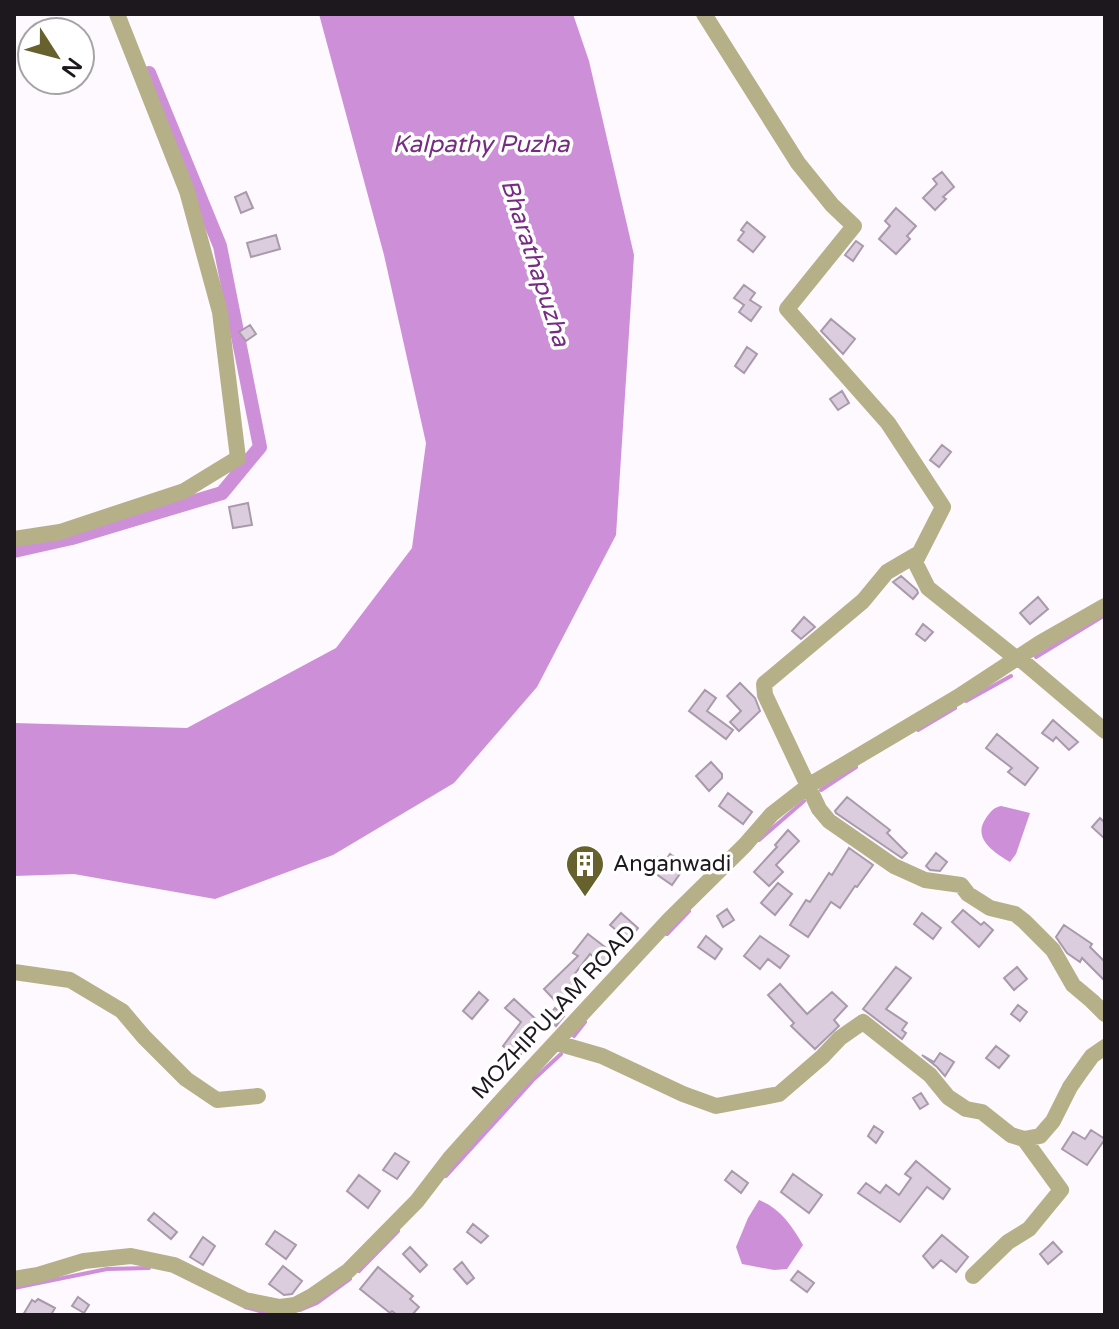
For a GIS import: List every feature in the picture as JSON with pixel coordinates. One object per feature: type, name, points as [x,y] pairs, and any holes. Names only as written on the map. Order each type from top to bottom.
[{"type":"street","points":[[14,539],[60,532],[184,491],[238,458],[220,312],[212,281],[187,191],[117,14]]},
{"type":"street","points":[[704,14],[798,163],[832,205],[854,226],[787,309],[888,423],[943,507],[915,562]]},
{"type":"street","points":[[1105,731],[1019,658],[928,588],[915,562],[916,555],[887,572],[863,601],[764,684],[765,695],[808,786],[819,809],[829,821],[894,866],[925,880],[961,885],[968,894],[990,908],[1015,914],[1053,950],[1073,985],[1105,1014]]},
{"type":"street","name":"MOZHIPULAM ROAD","points":[[14,1279],[84,1261],[131,1256],[174,1265],[245,1300],[296,1310],[348,1271],[417,1201],[450,1158],[669,920],[772,814],[808,786],[1105,606]]},
{"type":"street","points":[[14,972],[70,980],[122,1011],[186,1079],[217,1100],[258,1096]]},
{"type":"street","points":[[557,1043],[602,1056],[716,1106],[779,1094],[840,1038],[863,1022],[930,1075],[948,1097],[966,1109],[982,1112],[1011,1135],[1024,1139],[1040,1136],[1053,1121],[1070,1087],[1092,1056],[1105,1047]]},
{"type":"street","points":[[973,1276],[1008,1242],[1029,1229],[1061,1190],[1024,1139]]},
{"type":"water","name":"Kalpathy Puzha","points":[[319,14],[573,14],[589,61],[634,255],[616,535],[537,687],[454,783],[333,855],[215,899],[74,874],[14,876],[14,723],[187,728],[336,648],[412,548],[426,443],[384,255]]},
{"type":"water","points":[[1001,806],[1030,813],[1016,854],[1010,862],[986,844],[981,832],[989,813]]},
{"type":"water","points":[[759,1200],[779,1213],[803,1245],[787,1269],[774,1270],[742,1264],[736,1247]]},
{"type":"building","points":[[942,172],[954,187],[935,210],[923,198],[937,184],[933,179]]},
{"type":"building","points":[[246,192],[253,208],[241,213],[235,197]]},
{"type":"building","points":[[896,208],[916,226],[907,236],[910,239],[896,254],[879,239],[890,226],[885,221]]},
{"type":"building","points":[[747,222],[765,237],[753,252],[738,240]]},
{"type":"building","points":[[276,235],[280,249],[251,257],[247,243]]},
{"type":"building","points":[[856,241],[863,246],[853,261],[845,255]]},
{"type":"building","points":[[744,285],[755,293],[750,300],[761,307],[751,321],[739,312],[744,305],[734,298]]},
{"type":"building","points":[[831,319],[855,339],[843,354],[821,331]]},
{"type":"building","points":[[250,325],[256,334],[246,341],[239,332]]},
{"type":"building","points":[[747,347],[757,354],[744,373],[735,366]]},
{"type":"building","points":[[842,391],[849,403],[838,410],[830,399]]},
{"type":"building","points":[[942,445],[951,452],[939,467],[930,460]]},
{"type":"building","points":[[248,503],[252,525],[233,528],[229,507]]},
{"type":"building","points":[[901,576],[917,590],[913,599],[893,582]]},
{"type":"building","points":[[1038,597],[1048,609],[1030,624],[1020,613]]},
{"type":"building","points":[[804,617],[815,627],[801,639],[792,631]]},
{"type":"building","points":[[923,624],[933,632],[925,641],[916,634]]},
{"type":"building","points":[[740,683],[755,698],[760,711],[739,731],[730,722],[741,711],[727,696]]},
{"type":"building","points":[[705,690],[716,698],[707,711],[733,730],[726,739],[689,711]]},
{"type":"building","points":[[1053,720],[1078,742],[1069,750],[1056,737],[1053,741],[1042,733]]},
{"type":"building","points":[[997,734],[1038,768],[1025,785],[1008,772],[1012,768],[986,748]]},
{"type":"building","points":[[711,762],[722,778],[709,791],[696,776]]},
{"type":"building","points":[[728,793],[752,812],[743,824],[719,806]]},
{"type":"building","points":[[847,797],[890,830],[887,833],[907,853],[902,858],[836,813]]},
{"type":"building","points":[[1100,818],[1105,823],[1105,839],[1092,827]]},
{"type":"building","points":[[788,830],[799,841],[776,865],[783,872],[769,886],[754,872]]},
{"type":"building","points":[[849,848],[873,865],[840,908],[831,902],[808,937],[790,925],[806,900],[810,902],[829,873],[832,875]]},
{"type":"building","points":[[936,853],[947,862],[940,871],[930,870],[926,866]]},
{"type":"building","points":[[670,854],[686,865],[672,885],[649,869],[658,857],[665,861]]},
{"type":"building","points":[[778,883],[792,894],[775,915],[761,903]]},
{"type":"building","points":[[727,909],[734,920],[723,927],[717,916]]},
{"type":"building","points":[[963,910],[981,925],[984,922],[993,930],[979,947],[952,922]]},
{"type":"building","points":[[621,913],[638,928],[628,940],[610,925]]},
{"type":"building","points":[[922,913],[941,928],[933,939],[914,924]]},
{"type":"building","points":[[1064,925],[1092,944],[1090,947],[1105,962],[1105,981],[1082,958],[1080,962],[1067,953],[1056,937]]},
{"type":"building","points":[[588,934],[614,954],[605,966],[590,954],[574,975],[585,986],[562,1008],[544,989],[578,956],[573,953]]},
{"type":"building","points":[[706,936],[722,949],[715,959],[698,947]]},
{"type":"building","points":[[760,936],[789,956],[780,968],[768,959],[760,969],[744,956]]},
{"type":"building","points":[[896,967],[911,978],[886,1009],[907,1023],[902,1030],[906,1033],[902,1039],[863,1009]]},
{"type":"building","points":[[1017,967],[1027,979],[1014,990],[1004,978]]},
{"type":"building","points":[[780,984],[807,1014],[832,992],[847,1006],[834,1020],[839,1026],[815,1049],[791,1026],[794,1023],[768,995]]},
{"type":"building","points":[[479,992],[488,1000],[472,1019],[463,1011]]},
{"type":"building","points":[[514,999],[541,1024],[529,1037],[532,1039],[518,1058],[503,1046],[521,1022],[505,1008]]},
{"type":"building","points":[[1018,1005],[1027,1012],[1020,1021],[1011,1014]]},
{"type":"building","points":[[555,1008],[564,1016],[556,1026],[547,1018]]},
{"type":"building","points":[[996,1046],[1009,1056],[999,1068],[986,1058]]},
{"type":"building","points":[[940,1053],[954,1062],[945,1076],[922,1055],[934,1062]]},
{"type":"building","points":[[921,1093],[928,1104],[920,1109],[913,1098]]},
{"type":"building","points":[[874,1126],[883,1132],[876,1143],[868,1136]]},
{"type":"building","points":[[1091,1130],[1105,1139],[1087,1165],[1062,1149],[1073,1132],[1085,1139]]},
{"type":"building","points":[[395,1153],[409,1162],[397,1179],[383,1170]]},
{"type":"building","points":[[916,1161],[950,1189],[943,1199],[927,1187],[900,1222],[858,1193],[866,1183],[880,1193],[886,1185],[899,1195],[911,1178],[905,1174]]},
{"type":"building","points":[[732,1171],[748,1183],[741,1193],[725,1180]]},
{"type":"building","points":[[793,1174],[822,1195],[809,1213],[781,1192]]},
{"type":"building","points":[[359,1175],[380,1191],[368,1208],[347,1191]]},
{"type":"building","points":[[154,1213],[177,1232],[171,1239],[148,1220]]},
{"type":"building","points":[[473,1224],[488,1236],[481,1243],[467,1232]]},
{"type":"building","points":[[275,1231],[296,1245],[286,1259],[266,1244]]},
{"type":"building","points":[[942,1235],[968,1257],[956,1272],[941,1260],[933,1268],[923,1256]]},
{"type":"building","points":[[203,1237],[215,1246],[203,1265],[190,1257]]},
{"type":"building","points":[[1053,1242],[1062,1252],[1048,1264],[1040,1254]]},
{"type":"building","points":[[410,1247],[427,1265],[420,1272],[403,1254]]},
{"type":"building","points":[[462,1262],[474,1278],[467,1284],[454,1269]]},
{"type":"building","points":[[283,1266],[302,1281],[292,1294],[284,1295],[269,1284]]},
{"type":"building","points":[[378,1267],[413,1296],[410,1299],[419,1307],[412,1315],[390,1313],[360,1289]]},
{"type":"building","points":[[798,1271],[814,1283],[807,1292],[791,1280]]},
{"type":"building","points":[[78,1297],[89,1305],[84,1313],[72,1306]]},
{"type":"building","points":[[38,1299],[55,1308],[51,1315],[23,1315],[32,1300],[35,1302]]},
{"type":"waterway","points":[[14,551],[72,538],[222,493],[260,447],[220,246],[149,73]]},
{"type":"waterway","points":[[1036,657],[1105,615]]},
{"type":"waterway","points":[[966,701],[1011,676]]},
{"type":"waterway","points":[[918,730],[955,708]]},
{"type":"waterway","points":[[821,790],[856,767]]},
{"type":"waterway","points":[[759,840],[804,801]]},
{"type":"waterway","points":[[667,934],[689,911]]},
{"type":"waterway","points":[[574,1036],[585,1022]]},
{"type":"waterway","points":[[446,1176],[534,1079],[561,1054]]},
{"type":"waterway","points":[[359,1271],[398,1231]]},
{"type":"waterway","points":[[14,1288],[107,1269],[149,1268]]},
{"type":"waterway","points":[[300,1310],[317,1303],[350,1279]]},
{"type":"waterway","points":[[245,1307],[274,1315]]},
{"type":"place","name":"Anganwadi","points":[[585,898]]},
{"type":"water label","name":"Bharathapuzha","points":[[535,263]]}]
